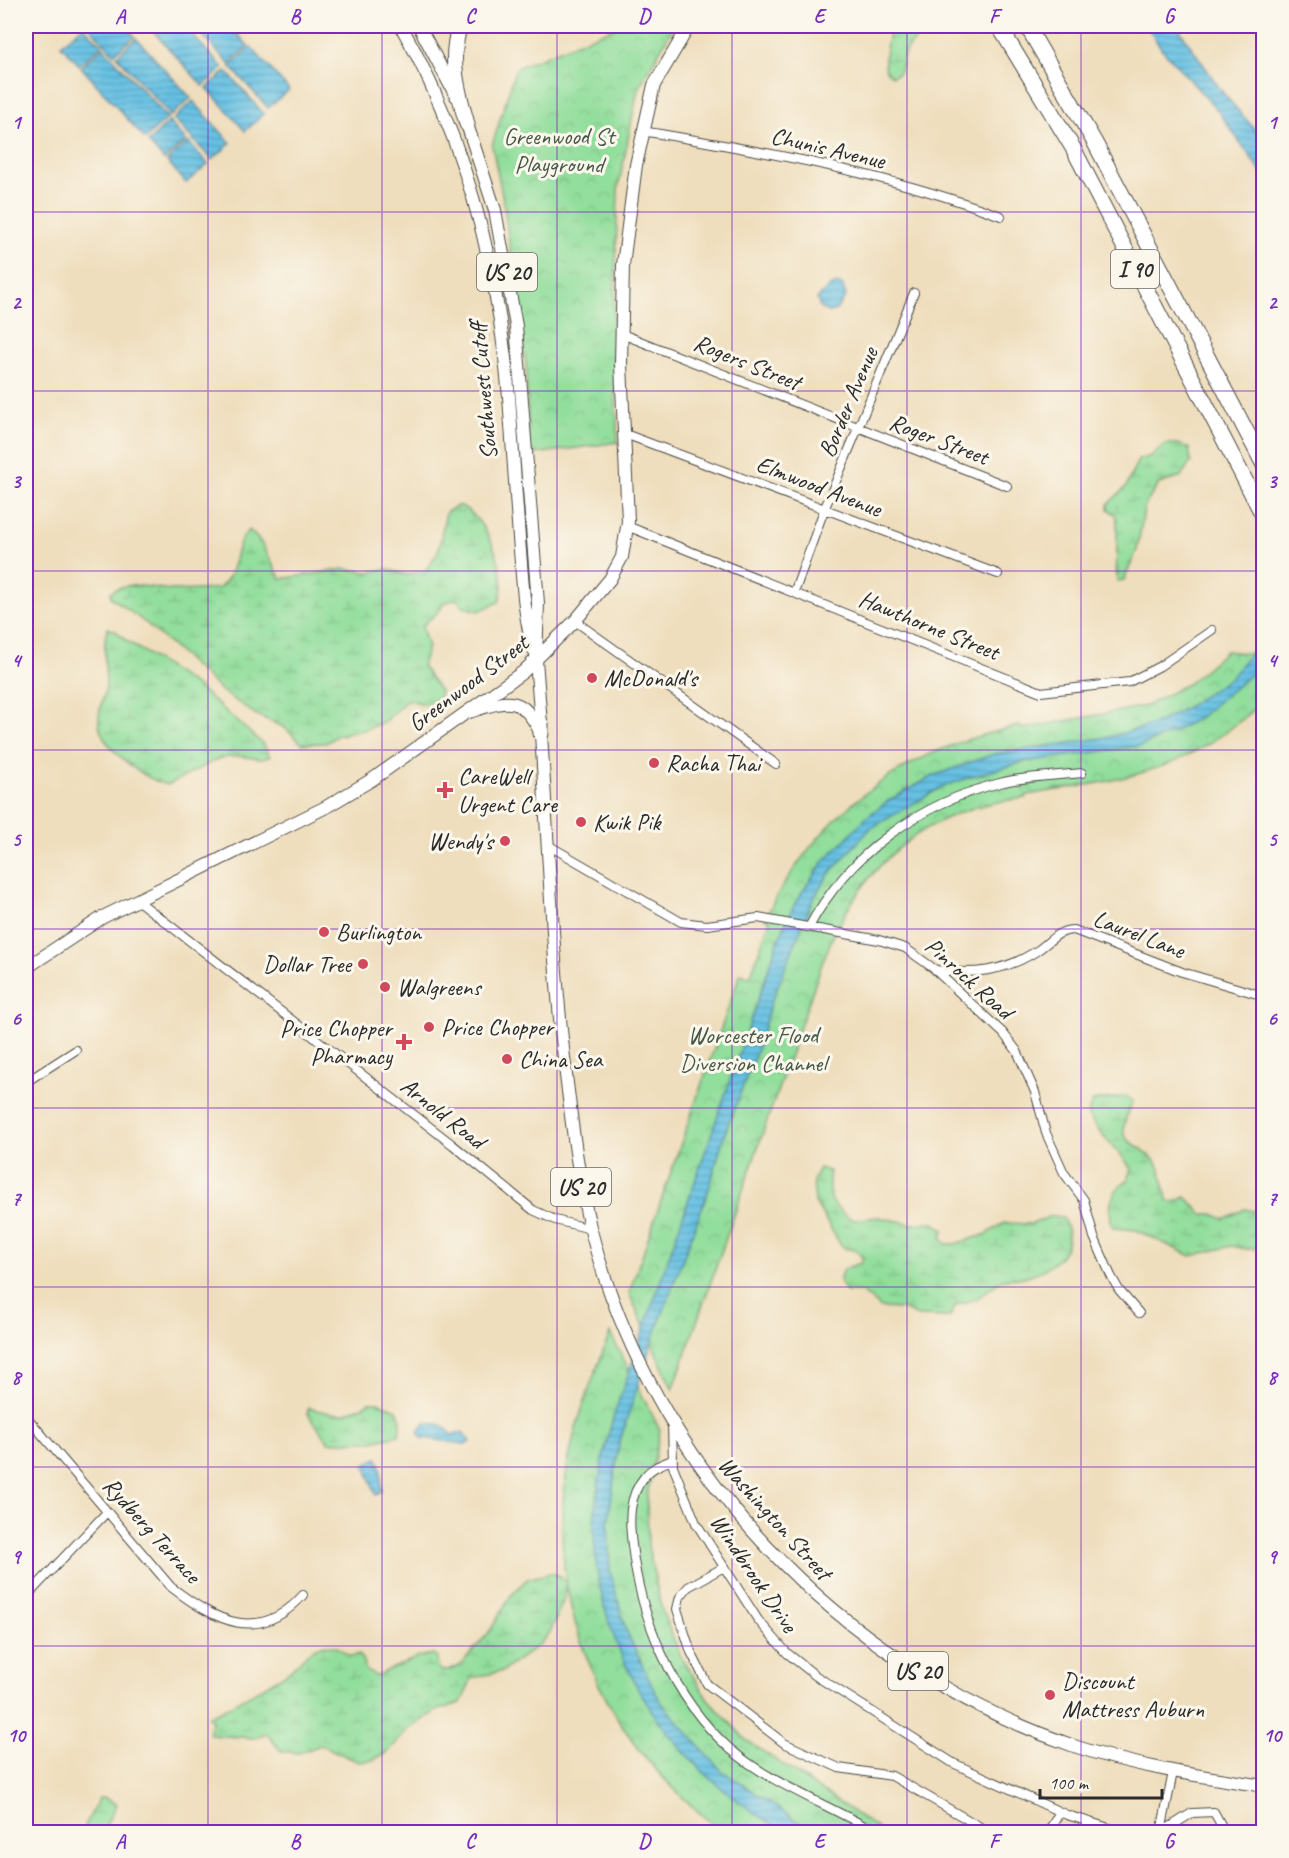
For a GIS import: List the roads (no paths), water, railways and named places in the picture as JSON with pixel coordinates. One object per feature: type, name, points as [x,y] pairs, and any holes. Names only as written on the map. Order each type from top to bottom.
[{"type":"highway","points":[[460,26],[455,53],[455,75],[467,124]]},
{"type":"highway","name":"I 90","points":[[999,26],[1078,158],[1263,516]]},
{"type":"highway","name":"I 90","points":[[1027,26],[1051,64],[1263,465]]},
{"type":"highway","points":[[1032,26],[1051,64]]},
{"type":"main road","name":"Southwest Cutoff","points":[[402,26],[452,129],[476,205],[489,261],[507,377],[525,610],[536,660]]},
{"type":"main road","name":"Southwest Cutoff","points":[[419,26],[457,97],[495,210],[516,326],[538,603],[536,660],[558,1003]]},
{"type":"main road","name":"Greenwood Street","points":[[26,968],[88,926],[341,799],[469,712],[536,660],[575,621],[614,572],[624,548],[627,526],[622,334],[623,265],[642,131],[658,78],[689,26]]},
{"type":"main road","points":[[469,712],[504,703],[517,704],[526,707],[541,729]]},
{"type":"main road","name":"Washington Street","points":[[558,1003],[576,1156],[591,1229],[629,1342],[672,1422],[709,1478],[768,1549],[817,1597],[875,1643],[954,1693],[1021,1726],[1088,1751],[1173,1772],[1263,1786]]},
{"type":"street","name":"Chunis Avenue","points":[[642,131],[783,155],[960,201],[1001,216]]},
{"type":"street","name":"Border Avenue","points":[[794,593],[824,510],[914,293]]},
{"type":"street","name":"Rogers Street","points":[[622,334],[858,428]]},
{"type":"street","name":"Roger Street","points":[[858,428],[1007,486]]},
{"type":"street","name":"Elmwood Avenue","points":[[625,434],[998,574]]},
{"type":"street","name":"Hawthorne Street","points":[[627,526],[1045,693],[1128,682],[1155,669],[1212,630]]},
{"type":"street","points":[[575,621],[776,764]]},
{"type":"street","points":[[807,927],[822,903],[849,870],[893,830],[953,798],[1002,782],[1082,773]]},
{"type":"street","name":"Pinrock Road","points":[[548,845],[681,922],[707,925],[759,918],[782,922],[897,944],[936,970],[1003,1033],[1017,1051],[1035,1092],[1046,1133],[1064,1173],[1084,1200],[1094,1237],[1109,1270],[1119,1290],[1139,1313]]},
{"type":"street","name":"Arnold Road","points":[[137,900],[453,1144],[533,1210],[555,1220],[591,1229]]},
{"type":"street","name":"Laurel Lane","points":[[936,970],[963,974],[991,971],[1032,954],[1061,932],[1074,930],[1182,972],[1263,996]]},
{"type":"street","points":[[26,1082],[76,1050]]},
{"type":"street","name":"Rydberg Terrace","points":[[26,1416],[171,1587],[200,1609],[227,1621],[249,1623],[272,1621],[288,1611],[303,1594]]},
{"type":"street","name":"Windbrook Drive","points":[[672,1422],[672,1460],[679,1487],[693,1518],[769,1634],[808,1671],[953,1763],[1060,1812],[1122,1833]]},
{"type":"street","points":[[672,1460],[652,1469],[642,1479],[629,1515],[639,1587],[656,1639],[672,1673],[708,1727],[739,1756],[875,1833]]},
{"type":"street","points":[[26,1596],[107,1512]]},
{"type":"street","points":[[724,1567],[688,1587],[680,1597],[677,1609],[691,1652],[707,1684],[784,1743],[839,1768],[892,1776],[988,1833]]},
{"type":"street","points":[[1164,1831],[1173,1772]]},
{"type":"street","points":[[1048,1833],[1060,1812]]},
{"type":"street","points":[[1164,1831],[1192,1813],[1214,1812],[1225,1833]]},
{"type":"street","points":[[1084,1820],[1088,1833]]},
{"type":"water","points":[[83,26],[102,45],[79,65],[61,45]]},
{"type":"water","points":[[89,26],[125,26],[135,36],[114,54]]},
{"type":"water","points":[[184,26],[223,68],[203,86],[149,27]]},
{"type":"water","points":[[194,26],[230,26],[248,46],[229,64]]},
{"type":"water","points":[[1147,26],[1177,26],[1223,93],[1263,139],[1263,175],[1218,111],[1161,48]]},
{"type":"water","points":[[136,38],[191,98],[171,116],[117,56]]},
{"type":"water","points":[[103,47],[168,118],[145,139],[81,67]]},
{"type":"water","points":[[251,47],[289,90],[268,108],[230,66]]},
{"type":"water","points":[[226,71],[264,114],[245,131],[207,88]]},
{"type":"water","points":[[193,101],[231,143],[212,160],[174,119]]},
{"type":"water","points":[[169,122],[186,141],[164,160],[148,142]]},
{"type":"water","points":[[188,142],[208,164],[186,183],[167,161]]},
{"type":"water","points":[[842,285],[846,296],[836,310],[829,312],[821,309],[817,299],[829,287]]},
{"type":"water","points":[[1263,638],[1263,664],[1200,717],[1172,733],[1140,746],[1024,762],[942,787],[871,828],[830,873],[813,899],[769,1008],[761,1039],[723,1139],[709,1189],[652,1342],[619,1444],[608,1524],[610,1571],[626,1630],[654,1690],[664,1706],[721,1770],[813,1832],[796,1833],[782,1829],[773,1825],[718,1785],[668,1733],[647,1704],[629,1672],[604,1605],[597,1569],[594,1533],[600,1472],[615,1412],[780,936],[796,901],[824,861],[868,816],[891,799],[935,775],[994,754],[1109,737],[1155,724],[1184,709],[1230,678]]},
{"type":"water","points":[[425,1423],[440,1424],[453,1435],[463,1432],[470,1442],[465,1444],[422,1438],[418,1432]]},
{"type":"water","points":[[377,1458],[381,1469],[382,1491],[376,1495],[365,1465]]},
{"type":"place","name":"McDonald's","points":[[592,678]]},
{"type":"place","name":"Racha Thai","points":[[654,763]]},
{"type":"place","name":"CareWell Urgent Care","points":[[445,790]]},
{"type":"place","name":"Kwik Pik","points":[[581,822]]},
{"type":"place","name":"Wendy's","points":[[505,841]]},
{"type":"place","name":"Burlington","points":[[324,932]]},
{"type":"place","name":"Dollar Tree","points":[[363,964]]},
{"type":"place","name":"Walgreens","points":[[385,987]]},
{"type":"place","name":"Price Chopper","points":[[429,1027]]},
{"type":"place","name":"Price Chopper Pharmacy","points":[[404,1042]]},
{"type":"place","name":"China Sea","points":[[507,1059]]},
{"type":"place","name":"Discount Mattress Auburn","points":[[1050,1695]]},
{"type":"park label","name":"Greenwood St Playground","points":[[559,150]]},
{"type":"park label","name":"Worcester Flood Diversion Channel","points":[[753,1049]]}]
